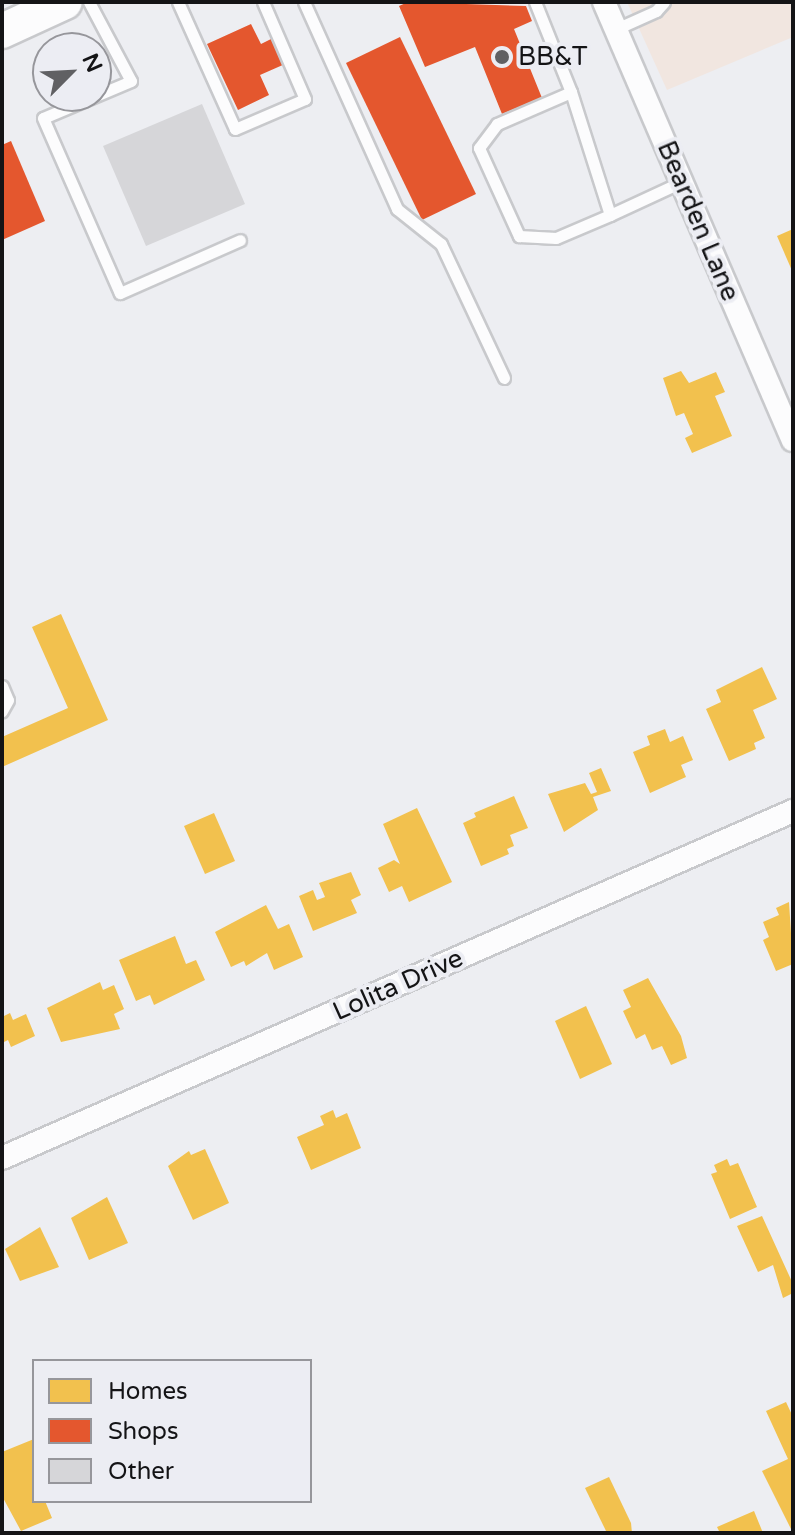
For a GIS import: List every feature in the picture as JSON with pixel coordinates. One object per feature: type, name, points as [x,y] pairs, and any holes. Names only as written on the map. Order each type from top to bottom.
[{"type":"main road","points":[[2,31],[65,2]]},
{"type":"street","name":"Bearden Lane","points":[[604,2],[793,440]]},
{"type":"street","name":"Lolita Drive","points":[[2,1158],[793,811]]},
{"type":"lane","points":[[89,2],[131,81],[43,118],[120,293],[240,240]]},
{"type":"lane","points":[[178,2],[235,129],[305,99],[263,2]]},
{"type":"lane","points":[[304,2],[397,209],[441,244],[504,378]]},
{"type":"lane","points":[[535,2],[571,92],[610,215]]},
{"type":"lane","points":[[616,29],[656,11],[664,2]]},
{"type":"lane","points":[[571,92],[497,124],[479,148],[519,236],[556,238],[681,182]]},
{"type":"lane","points":[[2,686],[8,700],[2,711]]},
{"type":"shaded area","points":[[627,2],[793,2],[793,37],[667,90]]},
{"type":"building: Homes","points":[[793,229],[793,273],[777,236]]},
{"type":"building: Homes","points":[[681,371],[689,383],[716,372],[725,392],[715,396],[732,436],[692,453],[685,438],[693,434],[684,413],[676,416],[663,378]]},
{"type":"building: Homes","points":[[61,614],[108,720],[2,767],[2,737],[68,708],[32,627]]},
{"type":"building: Homes","points":[[762,667],[777,699],[753,710],[765,738],[754,743],[756,749],[729,761],[706,709],[721,702],[716,690]]},
{"type":"building: Homes","points":[[665,729],[670,742],[683,736],[693,760],[681,765],[686,777],[650,793],[633,752],[650,745],[647,736]]},
{"type":"building: Homes","points":[[601,768],[611,791],[593,797],[598,810],[564,832],[548,794],[585,783],[591,794],[597,792],[589,773]]},
{"type":"building: Homes","points":[[514,796],[528,828],[510,835],[514,846],[507,849],[509,854],[481,866],[463,823],[476,817],[474,813]]},
{"type":"building: Homes","points":[[417,808],[452,882],[409,902],[402,886],[389,892],[378,868],[394,860],[400,864],[383,824]]},
{"type":"building: Homes","points":[[214,813],[235,861],[205,874],[184,826]]},
{"type":"building: Homes","points":[[351,872],[361,895],[351,900],[357,913],[313,931],[299,896],[313,890],[317,900],[325,897],[319,883]]},
{"type":"building: Homes","points":[[789,902],[793,964],[776,971],[763,940],[769,937],[763,922],[779,915],[776,908]]},
{"type":"building: Homes","points":[[266,905],[278,929],[289,924],[303,957],[274,970],[267,953],[246,966],[244,961],[231,967],[215,932]]},
{"type":"building: Homes","points":[[175,936],[186,964],[196,960],[205,980],[154,1005],[150,995],[136,1001],[119,960]]},
{"type":"building: Homes","points":[[648,978],[681,1036],[687,1058],[671,1065],[662,1046],[652,1050],[645,1034],[636,1039],[623,1011],[631,1007],[623,990]]},
{"type":"building: Homes","points":[[100,982],[103,990],[114,985],[124,1009],[114,1014],[120,1029],[61,1042],[47,1008]]},
{"type":"building: Homes","points":[[586,1006],[612,1064],[580,1079],[555,1021]]},
{"type":"building: Homes","points":[[10,1013],[13,1020],[26,1014],[35,1036],[11,1047],[8,1040],[2,1043],[2,1017]]},
{"type":"building: Homes","points":[[333,1110],[336,1118],[347,1113],[361,1148],[311,1170],[297,1137],[324,1125],[320,1116]]},
{"type":"building: Homes","points":[[205,1149],[229,1203],[193,1220],[168,1166],[189,1151],[191,1155]]},
{"type":"building: Homes","points":[[727,1159],[730,1166],[738,1163],[757,1207],[730,1219],[711,1174],[717,1172],[714,1165]]},
{"type":"building: Homes","points":[[107,1197],[128,1243],[89,1260],[71,1218]]},
{"type":"building: Homes","points":[[762,1216],[793,1284],[793,1293],[783,1298],[773,1265],[758,1272],[737,1226]]},
{"type":"building: Homes","points":[[40,1227],[59,1267],[20,1281],[5,1249]]},
{"type":"building: Homes","points":[[786,1402],[793,1417],[793,1533],[762,1471],[788,1459],[766,1411]]},
{"type":"building: Homes","points":[[32,1440],[32,1503],[46,1503],[52,1518],[21,1531],[2,1496],[2,1452]]},
{"type":"building: Homes","points":[[609,1477],[631,1523],[632,1533],[607,1533],[585,1488]]},
{"type":"building: Homes","points":[[754,1511],[763,1533],[720,1533],[717,1527]]},
{"type":"building: Shops","name":"BB&T","points":[[408,2],[526,6],[532,21],[514,29],[542,98],[502,114],[475,47],[425,67],[399,6]]},
{"type":"building: Shops","points":[[251,24],[261,44],[273,38],[285,64],[260,75],[269,95],[238,110],[207,44]]},
{"type":"building: Shops","points":[[400,37],[476,194],[422,220],[346,63]]},
{"type":"building: Shops","points":[[11,141],[45,221],[2,240],[2,145]]},
{"type":"building: Other","points":[[202,104],[245,204],[146,246],[103,146]]},
{"type":"place","name":"BB&T","points":[[502,57]]}]
